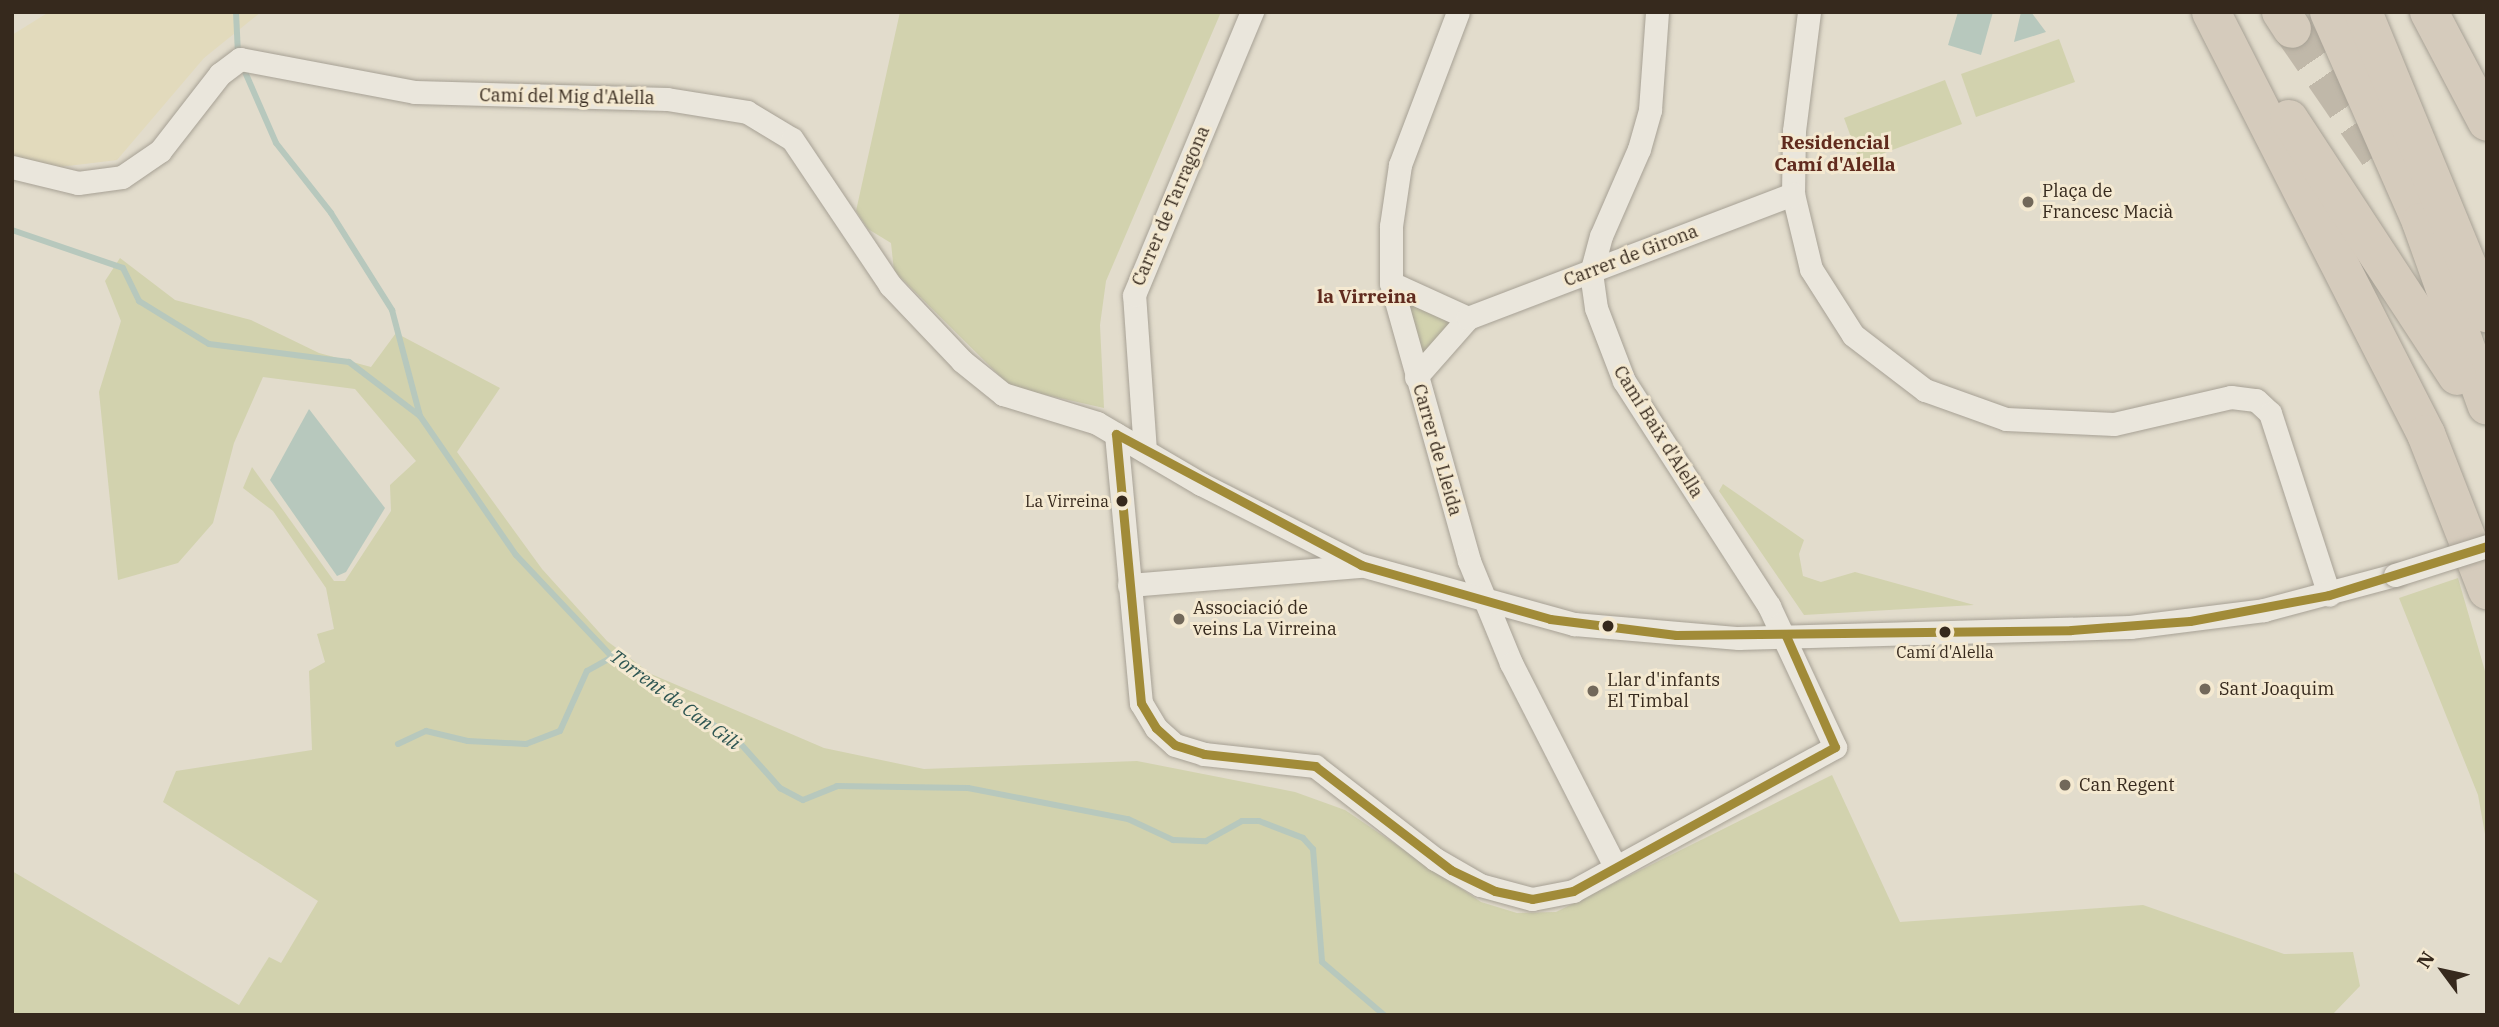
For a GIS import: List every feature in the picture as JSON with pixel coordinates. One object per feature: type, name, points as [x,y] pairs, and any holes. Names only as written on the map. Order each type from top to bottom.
[{"type":"highway","points":[[2211,12],[2426,434],[2487,590]]},
{"type":"highway","points":[[2218,12],[2457,376]]},
{"type":"highway","points":[[2329,12],[2421,222],[2487,406]]},
{"type":"highway","points":[[2363,12],[2487,313]]},
{"type":"highway","points":[[2429,12],[2487,121]]},
{"type":"highway","points":[[2454,12],[2487,87]]},
{"type":"street","name":"Carrer de Tarragona","points":[[1144,451],[1134,295],[1252,12]]},
{"type":"street","name":"Carrer de Lleida","points":[[1458,12],[1401,165],[1391,226],[1391,283],[1416,377],[1486,604],[1615,866]]},
{"type":"street","points":[[1591,273],[1650,110],[1657,12]]},
{"type":"street","points":[[1809,12],[1794,131],[1793,194],[1804,253],[1840,320],[1895,372],[1947,400],[2006,419],[2073,426],[2139,420],[2231,397],[2263,405],[2329,595]]},
{"type":"street","name":"Camí del Mig d'Alella","points":[[12,167],[78,183],[121,177],[160,151],[220,74],[240,59],[415,92],[667,99],[724,106],[766,121],[792,139],[891,285],[962,361],[1003,394],[1116,434]]},
{"type":"street","name":"Carrer de Girona","points":[[1416,377],[1468,318],[1793,194]]},
{"type":"street","name":"Camí Baix d'Alella","points":[[1591,273],[1607,345],[1624,382],[1786,636],[1835,747],[1615,866]]},
{"type":"street","points":[[1391,283],[1468,318]]},
{"type":"street","points":[[1116,434],[1362,565],[1486,604],[1574,624],[1676,635],[1786,636],[2130,627],[2239,615],[2329,595],[2487,546]]},
{"type":"street","points":[[1116,434],[1141,703],[1175,745],[1204,754],[1315,766],[1451,870],[1516,897],[1550,898],[1615,866]]},
{"type":"street","points":[[1129,585],[1362,565]]},
{"type":"shaded area","points":[[49,12],[261,12],[204,58],[117,160],[43,169],[12,160],[12,35]]},
{"type":"shaded area","points":[[1958,12],[1993,12],[1981,55],[1948,45]]},
{"type":"shaded area","points":[[2021,12],[2031,12],[2046,32],[2014,42]]},
{"type":"shaded area","points":[[309,409],[385,508],[346,572],[337,576],[270,480]]},
{"type":"green space","points":[[900,12],[1221,12],[1106,281],[1100,325],[1104,408],[1011,387],[894,271],[891,243],[868,229],[856,211]]},
{"type":"green space","points":[[2059,39],[2075,82],[1976,117],[1961,74]]},
{"type":"green space","points":[[1945,80],[1962,124],[1860,162],[1844,118]]},
{"type":"green space","points":[[120,258],[175,300],[251,320],[319,353],[371,367],[396,333],[500,388],[457,452],[542,569],[607,641],[651,674],[824,748],[924,769],[1137,761],[1295,792],[1345,810],[1481,902],[1517,913],[1556,912],[1832,775],[1900,922],[2143,905],[2284,954],[2353,952],[2360,986],[2332,1015],[12,1015],[12,871],[239,1005],[269,957],[281,963],[318,901],[163,802],[176,771],[312,750],[309,671],[325,662],[317,634],[334,629],[326,588],[273,511],[243,488],[252,467],[334,581],[345,581],[391,511],[390,485],[416,461],[355,389],[263,377],[234,443],[213,523],[178,563],[118,580],[99,392],[121,321],[105,281]]},
{"type":"green space","points":[[1409,299],[1450,323],[1425,354],[1419,352]]},
{"type":"green space","points":[[1723,484],[1804,540],[1799,554],[1803,576],[1821,582],[1855,572],[1974,605],[1804,615],[1719,491]]},
{"type":"green space","points":[[2458,578],[2487,678],[2487,845],[2478,795],[2399,598]]},
{"type":"waterway","points":[[236,12],[238,55]]},
{"type":"waterway","points":[[242,65],[276,143],[331,213],[392,310],[420,416]]},
{"type":"waterway","name":"Torrent de Can Gili","points":[[12,230],[123,268],[139,301],[209,344],[349,362],[420,416],[516,555],[612,657],[739,742],[780,788],[803,800],[837,786],[968,788],[1128,819],[1173,840],[1206,841],[1242,821],[1259,821],[1303,838],[1313,849],[1322,962],[1384,1015]]},
{"type":"waterway","points":[[398,744],[426,731],[468,741],[526,744],[560,731],[587,671],[612,657]]},
{"type":"tunnel","points":[[2292,29],[2386,166]]},
{"type":"transit line","points":[[1116,434],[1361,565],[1550,619],[1676,635],[2071,630],[2190,621],[2329,595],[2487,546]]},
{"type":"transit line","points":[[1116,434],[1141,703],[1156,728],[1175,745],[1204,754],[1315,766],[1451,870],[1495,891],[1532,899],[1573,891],[1835,747],[1786,636]]},
{"type":"place","name":"Plaça de Francesc Macià","points":[[2028,202]]},
{"type":"place","name":"La Virreina","points":[[1122,501]]},
{"type":"place","name":"Associació de veins La Virreina","points":[[1179,619]]},
{"type":"place","name":"Camí d'Alella","points":[[1945,632]]},
{"type":"place","name":"Sant Joaquim","points":[[2205,689]]},
{"type":"place","name":"Llar d'infants El Timbal","points":[[1593,691]]},
{"type":"place","name":"Can Regent","points":[[2065,785]]},
{"type":"district","name":"Residencial Camí d'Alella","points":[[1835,154]]},
{"type":"district","name":"la Virreina","points":[[1367,297]]}]
